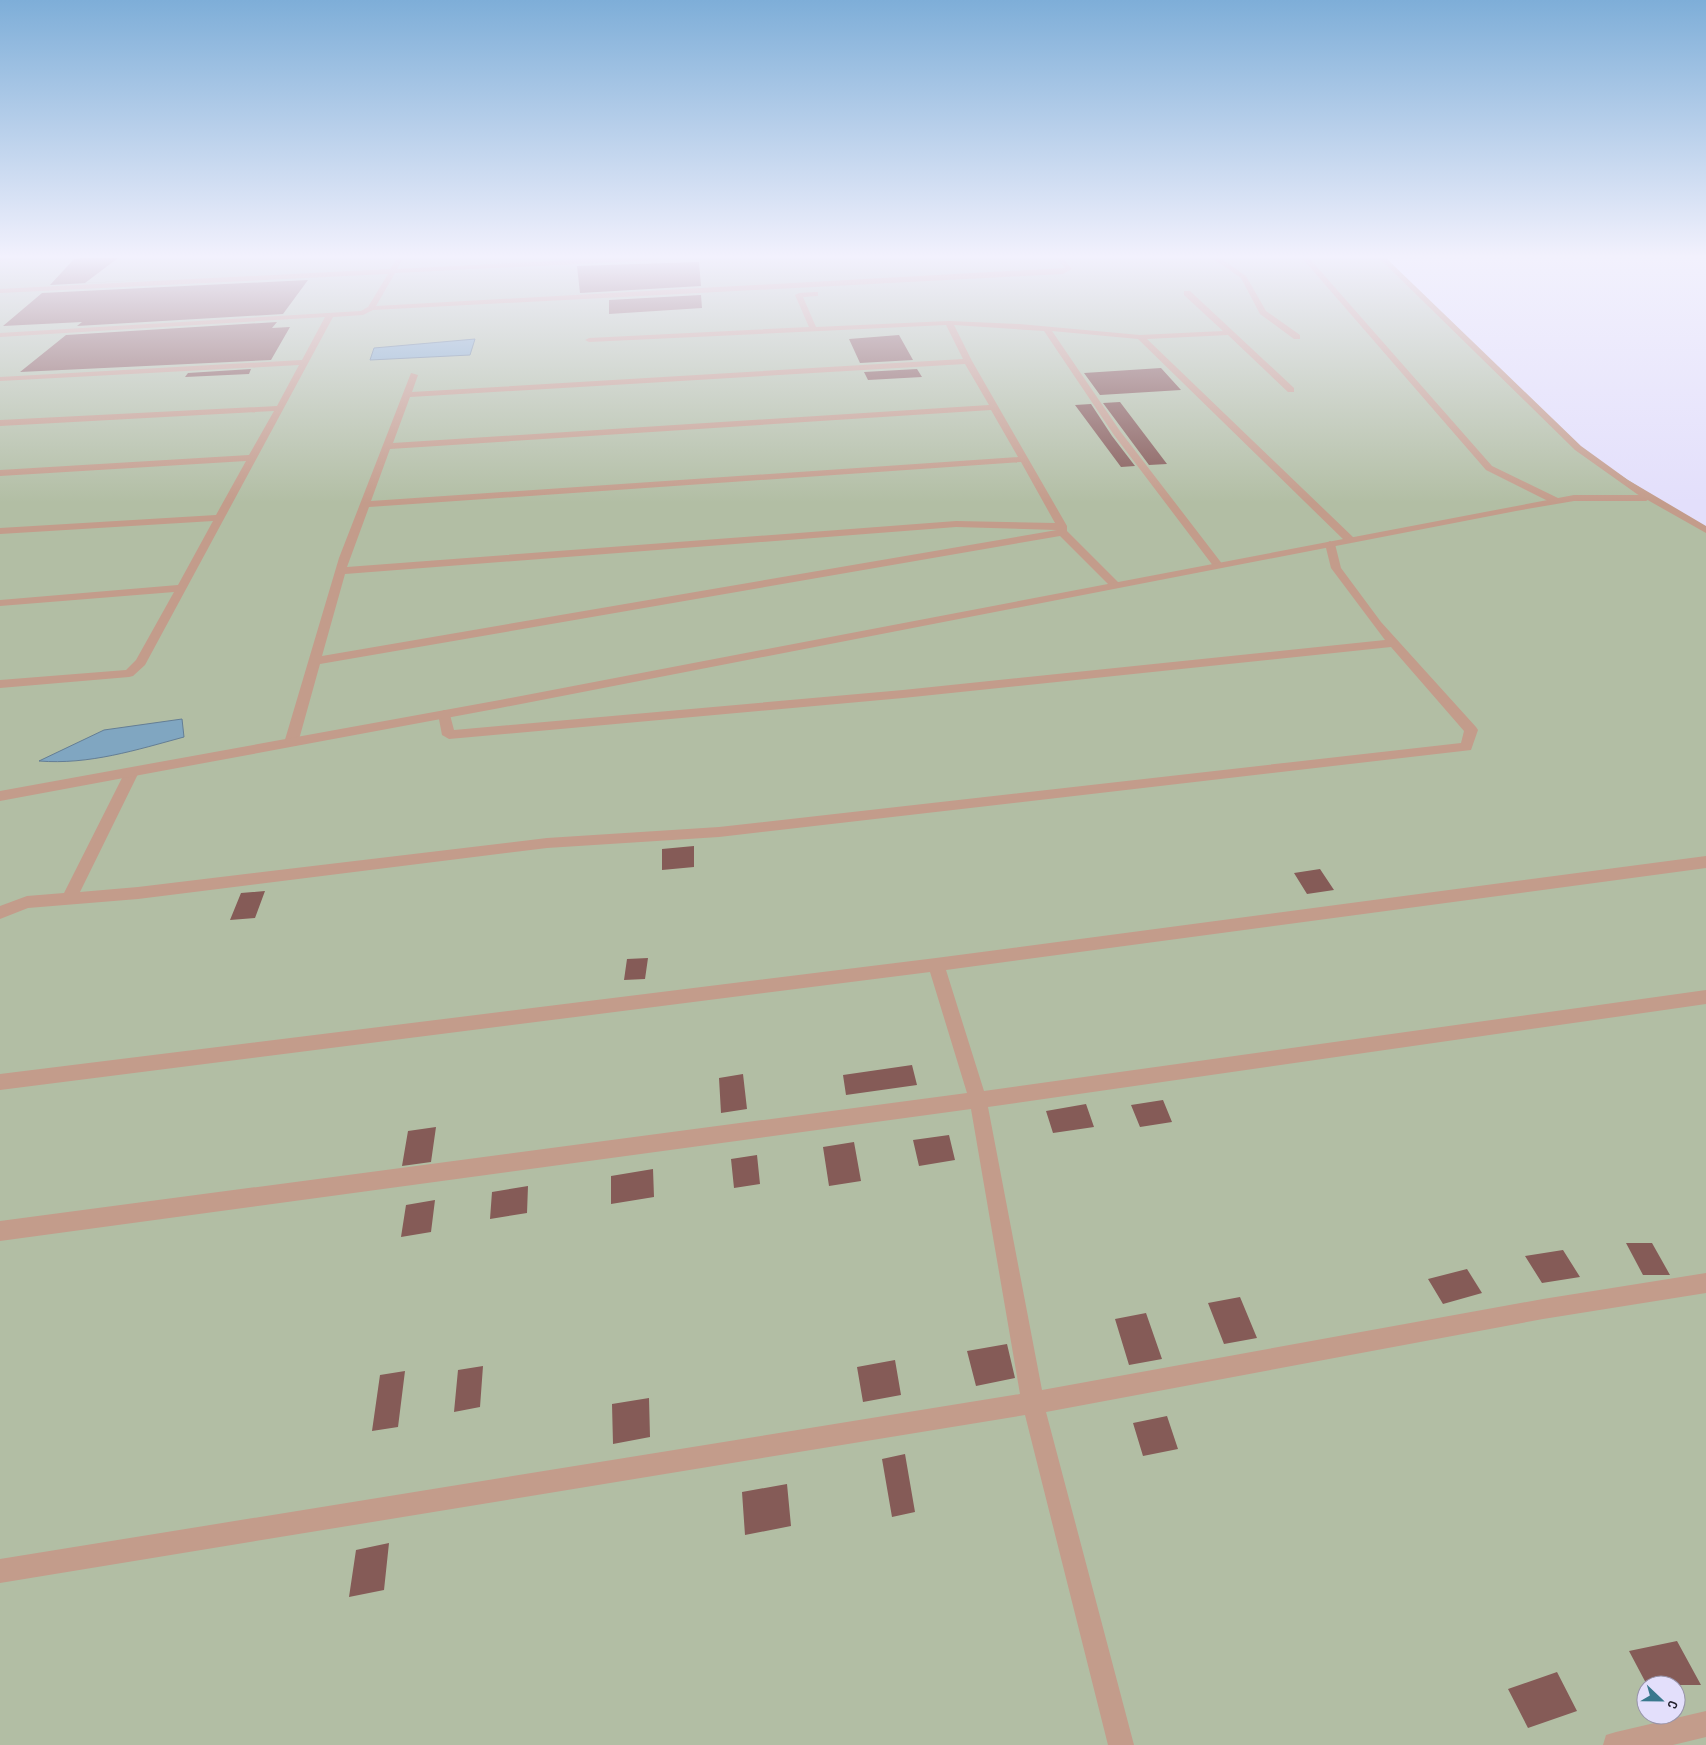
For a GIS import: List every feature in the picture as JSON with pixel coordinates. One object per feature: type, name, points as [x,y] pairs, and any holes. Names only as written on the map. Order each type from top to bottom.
[{"type":"street","points":[[0,684],[129,673],[141,662],[317,339]]},
{"type":"street","points":[[590,340],[601,339]]},
{"type":"street","points":[[957,339],[1062,529],[1115,585]]},
{"type":"street","points":[[1054,339],[1117,433],[1218,565]]},
{"type":"street","points":[[1143,339],[1350,540]]},
{"type":"street","points":[[1237,339],[1291,390]]},
{"type":"street","points":[[1376,339],[1489,468],[1556,501]]},
{"type":"street","points":[[1466,339],[1578,448],[1603,469],[1646,498],[1706,530]]},
{"type":"street","points":[[406,395],[968,361]]},
{"type":"street","points":[[0,379],[305,362]]},
{"type":"street","points":[[291,742],[340,571],[414,375]]},
{"type":"street","points":[[386,446],[994,407]]},
{"type":"street","points":[[0,424],[280,408]]},
{"type":"street","points":[[0,473],[252,458]]},
{"type":"street","points":[[364,504],[1023,459]]},
{"type":"street","points":[[0,796],[444,714],[1556,501],[1574,498],[1646,498]]},
{"type":"street","points":[[0,531],[220,518]]},
{"type":"street","points":[[340,571],[956,524],[1062,529]]},
{"type":"street","points":[[314,661],[1062,529]]},
{"type":"street","points":[[0,913],[27,902],[138,893],[547,843],[719,832],[1466,747],[1471,730],[1394,643],[1336,568],[1330,544]]},
{"type":"street","points":[[0,602],[182,588]]},
{"type":"street","points":[[444,714],[449,735],[894,695],[1394,643]]},
{"type":"street","points":[[69,899],[132,772]]},
{"type":"street","points":[[0,1082],[936,965],[1706,862]]},
{"type":"street","points":[[936,965],[978,1100],[1033,1403],[1121,1745]]},
{"type":"street","points":[[0,1231],[978,1100],[1706,996]]},
{"type":"street","points":[[0,1571],[1033,1403],[1543,1309],[1706,1282]]},
{"type":"street","points":[[1616,1745],[1706,1724]]},
{"type":"green space","points":[[0,339],[1466,339],[1578,448],[1706,530],[1706,1745],[0,1745]]},
{"type":"water","points":[[475,339],[470,355],[370,360],[374,348]]},
{"type":"water","points":[[182,719],[184,737],[94,759],[58,762],[39,761],[104,730]]},
{"type":"building","points":[[60,339],[283,339],[271,360],[20,372]]},
{"type":"building","points":[[849,339],[901,339],[913,360],[860,363]]},
{"type":"building","points":[[1161,368],[1181,390],[1100,395],[1084,373]]},
{"type":"building","points":[[251,369],[249,374],[185,377],[188,373]]},
{"type":"building","points":[[917,369],[922,377],[868,380],[864,372]]},
{"type":"building","points":[[1120,402],[1167,464],[1149,465],[1103,403]]},
{"type":"building","points":[[1091,404],[1135,466],[1121,467],[1075,405]]},
{"type":"building","points":[[694,846],[694,867],[662,870],[662,849]]},
{"type":"building","points":[[1320,869],[1334,890],[1307,894],[1294,873]]},
{"type":"building","points":[[265,891],[255,918],[230,920],[241,893]]},
{"type":"building","points":[[648,958],[645,979],[624,980],[627,959]]},
{"type":"building","points":[[912,1065],[917,1085],[846,1095],[843,1075]]},
{"type":"building","points":[[743,1074],[747,1109],[721,1113],[719,1078]]},
{"type":"building","points":[[1163,1100],[1172,1122],[1140,1127],[1131,1105]]},
{"type":"building","points":[[1086,1104],[1094,1127],[1053,1133],[1046,1111]]},
{"type":"building","points":[[436,1127],[431,1162],[402,1166],[408,1131]]},
{"type":"building","points":[[949,1135],[955,1160],[919,1166],[913,1140]]},
{"type":"building","points":[[854,1142],[861,1181],[829,1186],[823,1147]]},
{"type":"building","points":[[757,1155],[760,1184],[734,1188],[731,1159]]},
{"type":"building","points":[[653,1169],[654,1197],[611,1204],[611,1176]]},
{"type":"building","points":[[528,1186],[527,1213],[490,1219],[492,1192]]},
{"type":"building","points":[[435,1200],[431,1232],[401,1237],[406,1205]]},
{"type":"building","points":[[1626,1243],[1652,1243],[1670,1275],[1643,1275]]},
{"type":"building","points":[[1563,1250],[1580,1277],[1542,1283],[1525,1256]]},
{"type":"building","points":[[1467,1269],[1482,1293],[1443,1304],[1428,1279]]},
{"type":"building","points":[[1240,1297],[1257,1338],[1224,1344],[1208,1303]]},
{"type":"building","points":[[1146,1313],[1162,1359],[1129,1365],[1115,1319]]},
{"type":"building","points":[[1007,1344],[1015,1378],[976,1386],[967,1351]]},
{"type":"building","points":[[895,1360],[901,1395],[863,1402],[857,1367]]},
{"type":"building","points":[[483,1366],[480,1407],[454,1412],[458,1370]]},
{"type":"building","points":[[405,1371],[398,1427],[372,1431],[380,1375]]},
{"type":"building","points":[[649,1398],[650,1437],[613,1444],[612,1404]]},
{"type":"building","points":[[1167,1416],[1178,1449],[1143,1456],[1133,1423]]},
{"type":"building","points":[[905,1454],[915,1512],[892,1517],[882,1459]]},
{"type":"building","points":[[787,1484],[791,1526],[745,1535],[742,1492]]},
{"type":"building","points":[[389,1543],[384,1590],[349,1597],[356,1550]]},
{"type":"building","points":[[1677,1641],[1701,1685],[1686,1685],[1686,1675],[1642,1675],[1629,1651]]},
{"type":"building","points":[[1557,1672],[1577,1711],[1528,1728],[1508,1689]]}]
